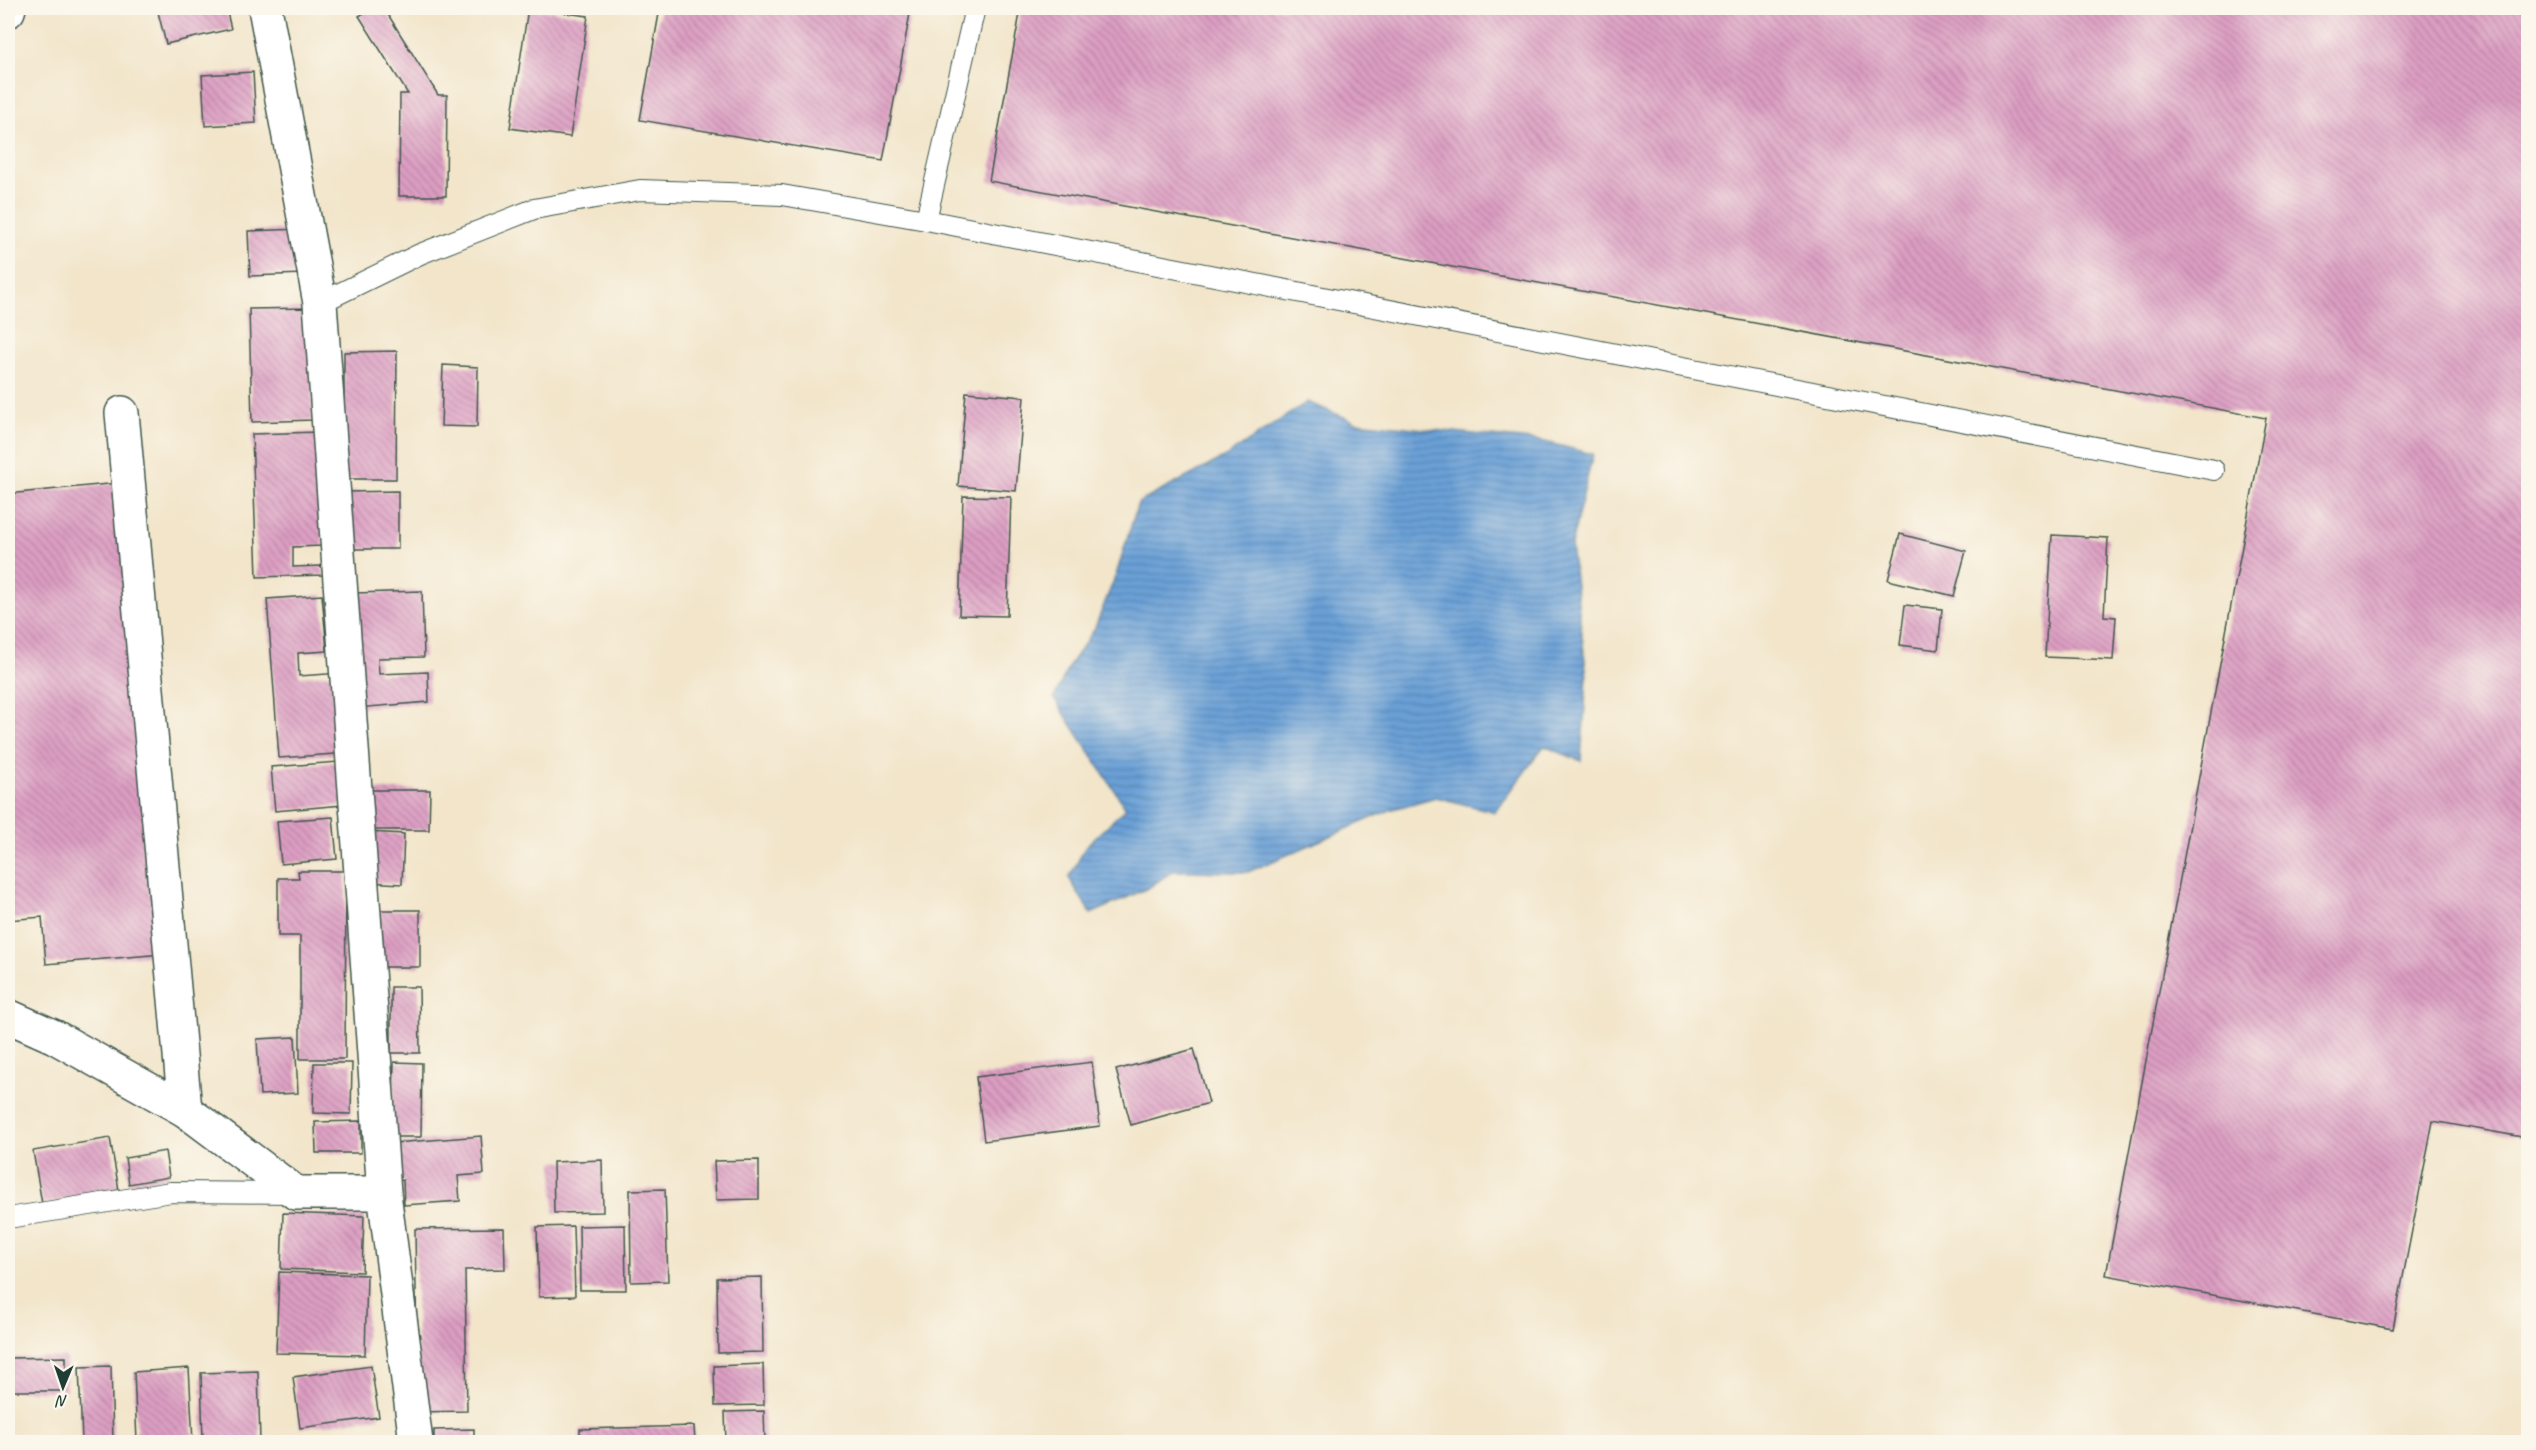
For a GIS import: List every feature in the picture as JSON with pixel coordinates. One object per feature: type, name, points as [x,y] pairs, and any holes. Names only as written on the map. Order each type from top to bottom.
[{"type":"street","points":[[265,8],[320,303],[384,1193],[416,1443]]},
{"type":"street","points":[[122,413],[185,1110]]},
{"type":"street","points":[[8,1016],[55,1038],[185,1110],[296,1193],[384,1193]]},
{"type":"lane","points":[[926,220],[975,8]]},
{"type":"lane","points":[[320,303],[420,254],[534,209],[639,190],[782,195],[926,220],[2214,470]]},
{"type":"lane","points":[[8,1218],[171,1192],[296,1193]]},
{"type":"water","points":[[1307,402],[1356,422],[1541,441],[1593,454],[1571,545],[1587,677],[1581,761],[1544,746],[1495,812],[1436,797],[1390,810],[1248,872],[1173,871],[1148,888],[1091,914],[1069,878],[1086,846],[1126,808],[1054,698],[1070,664],[1094,630],[1117,572],[1138,503],[1225,457]]},
{"type":"building","points":[[157,8],[226,8],[231,29],[166,44]]},
{"type":"building","points":[[372,8],[384,8],[438,95],[447,95],[446,196],[399,196],[400,94],[408,94],[359,16]]},
{"type":"building","points":[[528,8],[588,16],[570,137],[510,128]]},
{"type":"building","points":[[660,8],[911,8],[883,161],[640,120]]},
{"type":"building","points":[[1021,8],[2528,8],[2528,1138],[2433,1121],[2393,1329],[2106,1275],[2266,418],[989,181]]},
{"type":"building","points":[[253,72],[256,123],[205,126],[202,75]]},
{"type":"building","points":[[301,229],[303,274],[250,276],[248,231]]},
{"type":"building","points":[[311,308],[313,420],[252,422],[249,309]]},
{"type":"building","points":[[397,351],[396,479],[344,479],[344,352]]},
{"type":"building","points":[[443,365],[478,367],[477,427],[441,426]]},
{"type":"building","points":[[966,392],[1024,397],[1016,491],[958,486]]},
{"type":"building","points":[[319,432],[323,546],[293,547],[293,567],[323,566],[324,575],[257,577],[252,434]]},
{"type":"building","points":[[118,483],[163,954],[46,964],[42,917],[8,920],[8,494]]},
{"type":"building","points":[[398,491],[398,549],[345,549],[345,492]]},
{"type":"building","points":[[963,496],[1011,497],[1007,616],[959,615]]},
{"type":"building","points":[[1900,534],[1966,551],[1954,596],[1888,580]]},
{"type":"building","points":[[2052,535],[2108,538],[2104,616],[2116,617],[2113,660],[2045,657]]},
{"type":"building","points":[[422,591],[424,657],[378,658],[379,674],[428,672],[429,702],[356,708],[355,593]]},
{"type":"building","points":[[322,595],[327,651],[298,653],[299,676],[342,673],[349,753],[279,758],[267,599]]},
{"type":"building","points":[[1905,605],[1942,609],[1938,650],[1900,645]]},
{"type":"building","points":[[339,762],[343,805],[275,811],[271,767]]},
{"type":"building","points":[[363,790],[430,790],[429,830],[363,830]]},
{"type":"building","points":[[333,817],[337,859],[281,864],[277,821]]},
{"type":"building","points":[[369,832],[404,834],[402,884],[367,882]]},
{"type":"building","points":[[298,871],[346,871],[345,1059],[300,1059],[300,936],[278,936],[278,878],[299,878]]},
{"type":"building","points":[[374,910],[420,910],[420,967],[374,967]]},
{"type":"building","points":[[391,987],[419,987],[420,1053],[391,1053]]},
{"type":"building","points":[[295,1037],[298,1093],[260,1095],[257,1039]]},
{"type":"building","points":[[1194,1049],[1209,1103],[1131,1125],[1116,1070]]},
{"type":"building","points":[[394,1062],[422,1063],[421,1137],[392,1137]]},
{"type":"building","points":[[1092,1062],[1100,1126],[984,1141],[976,1077]]},
{"type":"building","points":[[314,1063],[352,1063],[351,1114],[313,1113]]},
{"type":"building","points":[[361,1121],[361,1153],[316,1153],[315,1122]]},
{"type":"building","points":[[481,1136],[484,1174],[458,1176],[460,1201],[404,1205],[403,1180],[396,1181],[394,1143]]},
{"type":"building","points":[[110,1138],[119,1190],[42,1204],[33,1151]]},
{"type":"building","points":[[165,1151],[169,1177],[129,1184],[125,1158]]},
{"type":"building","points":[[602,1160],[603,1212],[554,1213],[553,1162]]},
{"type":"building","points":[[759,1160],[759,1199],[716,1200],[714,1161]]},
{"type":"building","points":[[665,1189],[668,1281],[631,1282],[630,1190]]},
{"type":"building","points":[[283,1213],[364,1216],[362,1272],[281,1269]]},
{"type":"building","points":[[625,1225],[626,1290],[580,1290],[579,1226]]},
{"type":"building","points":[[573,1226],[575,1296],[539,1297],[537,1227]]},
{"type":"building","points":[[504,1228],[505,1269],[465,1270],[467,1411],[418,1412],[415,1229]]},
{"type":"building","points":[[279,1272],[367,1275],[365,1355],[276,1353]]},
{"type":"building","points":[[762,1277],[763,1352],[718,1353],[717,1278]]},
{"type":"building","points":[[66,1357],[66,1391],[8,1391],[8,1358]]},
{"type":"building","points":[[763,1364],[764,1405],[715,1406],[714,1366]]},
{"type":"building","points":[[111,1366],[113,1442],[82,1442],[79,1367]]},
{"type":"building","points":[[371,1366],[379,1417],[300,1428],[293,1377]]},
{"type":"building","points":[[189,1368],[193,1442],[137,1442],[134,1372]]},
{"type":"building","points":[[258,1371],[260,1442],[203,1442],[201,1373]]},
{"type":"building","points":[[764,1411],[765,1442],[726,1442],[725,1412]]},
{"type":"building","points":[[694,1426],[695,1442],[580,1442],[580,1429]]},
{"type":"building","points":[[474,1429],[474,1442],[434,1442],[434,1430]]}]
